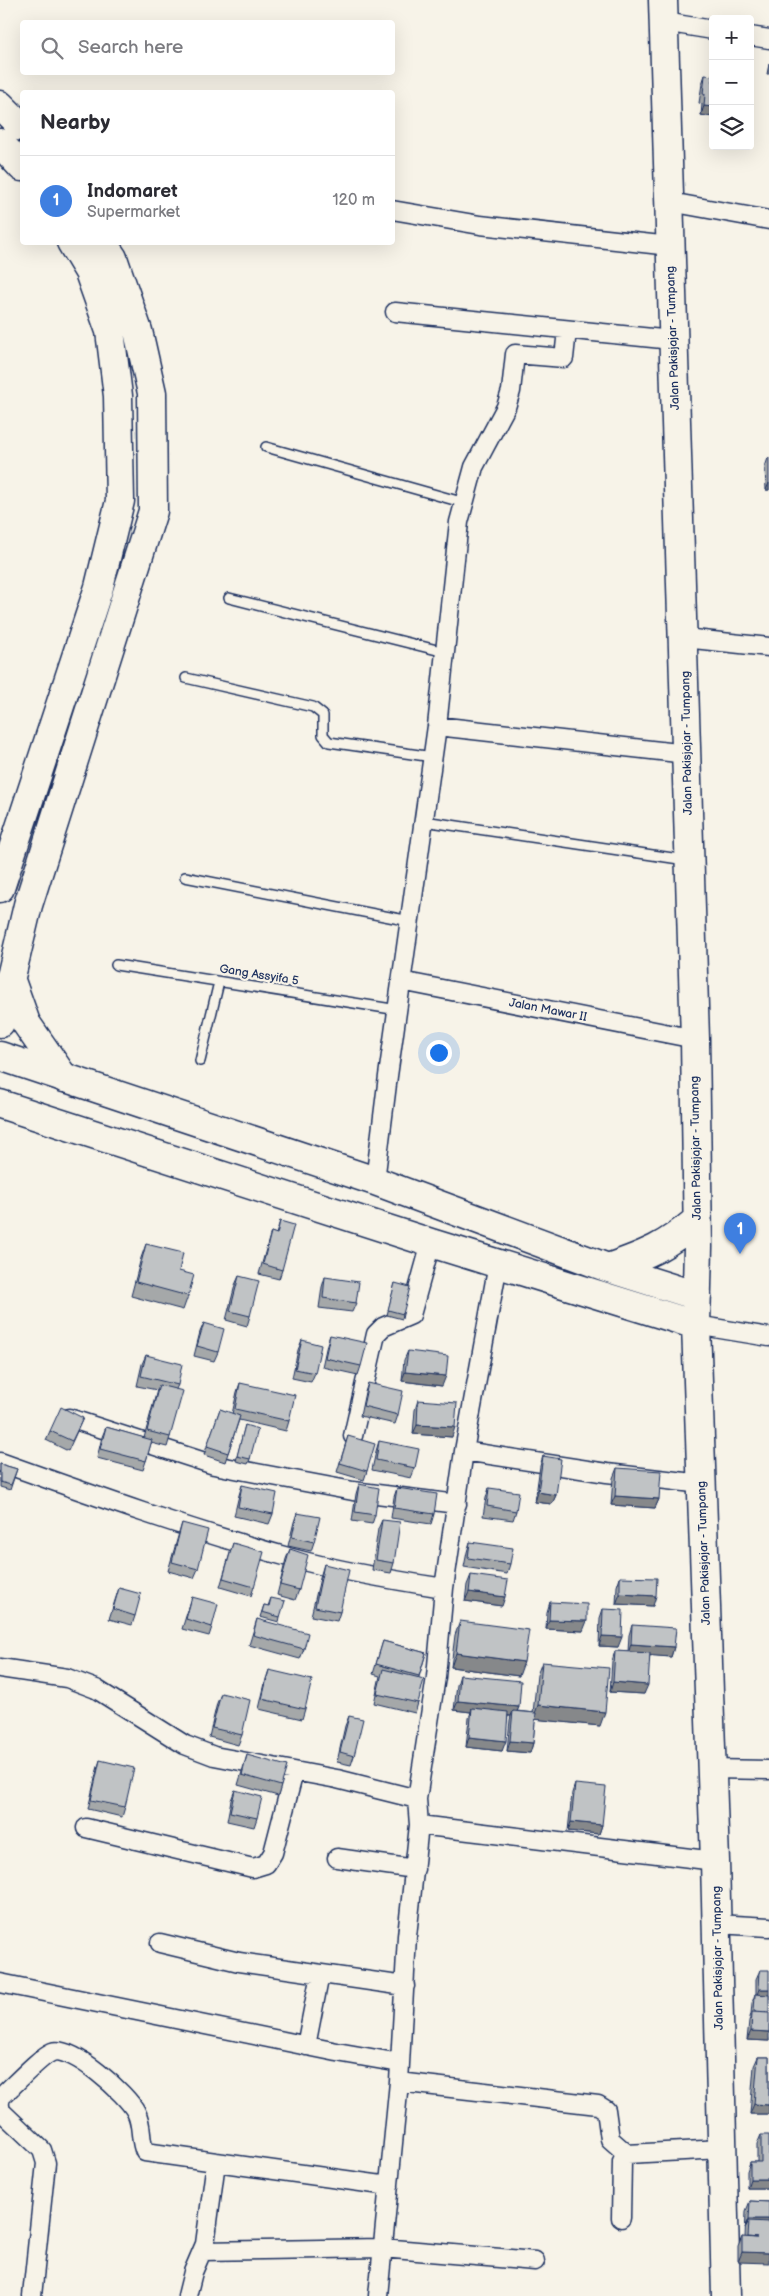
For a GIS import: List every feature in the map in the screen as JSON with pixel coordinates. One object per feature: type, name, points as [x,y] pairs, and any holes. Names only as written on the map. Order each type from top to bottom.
[{"type":"main road","name":"Jalan Pakisjajar - Tumpang","points":[[663,11],[670,202],[672,340],[684,638],[695,1038],[696,1324],[710,1770],[717,1924],[726,2296]]},
{"type":"main road","points":[[0,105],[20,126]]},
{"type":"main road","points":[[0,144],[20,165]]},
{"type":"main road","points":[[0,888],[99,587],[120,501],[118,396],[110,331],[89,272],[73,245]]},
{"type":"main road","points":[[0,1023],[28,905],[153,511],[152,393],[138,331],[112,258],[104,245]]},
{"type":"main road","points":[[10,978],[26,1023],[64,1078]]},
{"type":"main road","points":[[0,1056],[375,1181],[608,1268],[697,1296]]},
{"type":"main road","points":[[0,1104],[431,1243],[696,1324]]},
{"type":"main road","points":[[608,1268],[656,1251],[673,1241],[697,1220]]},
{"type":"street","points":[[663,11],[709,28]]},
{"type":"street","points":[[754,37],[769,39]]},
{"type":"street","points":[[670,202],[769,220]]},
{"type":"street","points":[[395,211],[480,225],[670,246]]},
{"type":"street","points":[[395,312],[672,340]]},
{"type":"street","points":[[375,1181],[437,726],[460,522],[474,467],[506,407],[511,391],[515,354],[564,358],[567,330]]},
{"type":"street","points":[[684,638],[769,647]]},
{"type":"street","points":[[437,726],[687,754]]},
{"type":"street","name":"Jalan Mawar II","points":[[401,981],[695,1038]]},
{"type":"street","points":[[353,1436],[376,1334],[383,1327],[410,1315],[431,1243]]},
{"type":"street","points":[[378,2296],[399,2082],[407,1936],[420,1825],[418,1799],[436,1676],[444,1588],[464,1451],[498,1264]]},
{"type":"street","points":[[696,1324],[769,1337]]},
{"type":"street","points":[[69,1418],[214,1465],[353,1491],[457,1504]]},
{"type":"street","points":[[464,1451],[607,1473],[702,1484]]},
{"type":"street","points":[[0,1462],[150,1516],[289,1558],[374,1577],[444,1588]]},
{"type":"street","points":[[0,1668],[67,1678],[96,1689],[185,1744],[214,1756],[294,1772],[336,1778],[418,1799]]},
{"type":"street","points":[[710,1770],[769,1770]]},
{"type":"street","points":[[86,1828],[253,1868],[266,1864],[273,1853],[294,1772]]},
{"type":"street","points":[[420,1825],[715,1861]]},
{"type":"street","points":[[336,1858],[415,1869]]},
{"type":"street","points":[[717,1924],[769,1927]]},
{"type":"street","points":[[160,1943],[239,1962],[405,1986]]},
{"type":"street","points":[[306,2046],[320,1974]]},
{"type":"street","points":[[0,1983],[306,2046],[400,2063]]},
{"type":"street","points":[[0,2102],[1,2097],[49,2054],[60,2051],[97,2070],[127,2098],[139,2118],[145,2152],[389,2186]]},
{"type":"street","points":[[399,2082],[598,2104],[606,2110],[610,2139],[627,2154],[722,2149]]},
{"type":"street","points":[[0,2106],[1,2111],[42,2150],[46,2163],[32,2296]]},
{"type":"street","points":[[621,2218],[622,2161],[627,2154]]},
{"type":"street","points":[[187,2296],[207,2235],[216,2162]]},
{"type":"street","points":[[203,2251],[382,2248],[536,2261]]},
{"type":"lane","points":[[266,447],[465,503]]},
{"type":"lane","points":[[229,598],[445,652]]},
{"type":"lane","points":[[186,678],[313,708],[323,715],[323,735],[330,742],[433,757]]},
{"type":"lane","points":[[424,821],[690,861]]},
{"type":"lane","points":[[184,877],[410,921]]},
{"type":"lane","name":"Gang Assyifa 5","points":[[116,965],[398,1010]]},
{"type":"lane","points":[[200,1061],[219,982]]},
{"type":"building","points":[[705,75],[709,76],[709,107],[704,106],[705,94],[703,94]]},
{"type":"building","points":[[280,1221],[294,1225],[282,1270],[263,1264],[271,1232],[277,1234]]},
{"type":"building","points":[[146,1244],[183,1253],[179,1271],[194,1275],[188,1296],[136,1282]]},
{"type":"building","points":[[239,1276],[259,1281],[250,1316],[230,1311]]},
{"type":"building","points":[[325,1277],[359,1282],[356,1303],[323,1298]]},
{"type":"building","points":[[395,1283],[410,1287],[403,1314],[388,1310]]},
{"type":"building","points":[[204,1323],[224,1329],[218,1352],[197,1346]]},
{"type":"building","points":[[330,1335],[367,1343],[361,1366],[325,1358]]},
{"type":"building","points":[[302,1340],[321,1345],[315,1373],[295,1369]]},
{"type":"building","points":[[408,1351],[448,1356],[446,1376],[405,1372]]},
{"type":"building","points":[[146,1355],[182,1364],[178,1385],[141,1376]]},
{"type":"building","points":[[240,1383],[295,1395],[289,1421],[235,1409]]},
{"type":"building","points":[[368,1383],[403,1391],[398,1415],[363,1406]]},
{"type":"building","points":[[159,1385],[183,1391],[170,1437],[147,1431]]},
{"type":"building","points":[[418,1400],[457,1403],[455,1427],[417,1425]]},
{"type":"building","points":[[61,1407],[83,1418],[72,1441],[50,1431]]},
{"type":"building","points":[[220,1409],[240,1416],[228,1453],[207,1446]]},
{"type":"building","points":[[245,1425],[258,1429],[250,1459],[237,1456]]},
{"type":"building","points":[[106,1427],[152,1440],[146,1461],[100,1449]]},
{"type":"building","points":[[348,1436],[375,1444],[367,1471],[340,1463]]},
{"type":"building","points":[[379,1441],[419,1449],[415,1468],[376,1460]]},
{"type":"building","points":[[543,1456],[561,1459],[556,1495],[538,1492]]},
{"type":"building","points":[[0,1464],[17,1469],[11,1485],[0,1482]]},
{"type":"building","points":[[617,1468],[661,1471],[659,1499],[615,1496]]},
{"type":"building","points":[[359,1484],[379,1488],[375,1515],[355,1512]]},
{"type":"building","points":[[242,1485],[277,1493],[273,1514],[238,1507]]},
{"type":"building","points":[[397,1488],[437,1494],[434,1514],[394,1508]]},
{"type":"building","points":[[489,1488],[519,1492],[516,1511],[487,1506]]},
{"type":"building","points":[[297,1513],[320,1517],[314,1542],[292,1537]]},
{"type":"building","points":[[382,1520],[400,1522],[394,1563],[376,1560]]},
{"type":"building","points":[[182,1523],[208,1530],[198,1569],[172,1562]]},
{"type":"building","points":[[470,1542],[513,1548],[510,1564],[468,1558]]},
{"type":"building","points":[[233,1543],[264,1552],[254,1587],[223,1578]]},
{"type":"building","points":[[290,1549],[308,1555],[299,1590],[280,1585]]},
{"type":"building","points":[[324,1564],[349,1570],[340,1612],[315,1607]]},
{"type":"building","points":[[471,1575],[508,1580],[505,1597],[469,1592]]},
{"type":"building","points":[[620,1577],[657,1578],[656,1596],[620,1594]]},
{"type":"building","points":[[119,1588],[141,1594],[135,1616],[113,1609]]},
{"type":"building","points":[[192,1597],[218,1604],[212,1627],[186,1619]]},
{"type":"building","points":[[271,1598],[285,1601],[280,1617],[262,1612],[264,1605],[269,1606]]},
{"type":"building","points":[[550,1602],[587,1604],[587,1621],[549,1620]]},
{"type":"building","points":[[603,1609],[623,1610],[622,1637],[602,1636]]},
{"type":"building","points":[[257,1619],[308,1633],[304,1649],[253,1635]]},
{"type":"building","points":[[460,1621],[529,1630],[524,1662],[456,1653]]},
{"type":"building","points":[[632,1625],[676,1628],[674,1647],[631,1644]]},
{"type":"building","points":[[383,1641],[426,1653],[419,1676],[376,1664]]},
{"type":"building","points":[[615,1651],[650,1653],[648,1685],[613,1682]]},
{"type":"building","points":[[542,1662],[609,1668],[605,1712],[538,1705]]},
{"type":"building","points":[[383,1669],[424,1679],[418,1703],[377,1694]]},
{"type":"building","points":[[269,1670],[312,1680],[305,1709],[262,1699]]},
{"type":"building","points":[[460,1675],[521,1681],[519,1707],[458,1701]]},
{"type":"building","points":[[221,1693],[250,1700],[242,1735],[212,1728]]},
{"type":"building","points":[[472,1708],[508,1712],[506,1741],[469,1737]]},
{"type":"building","points":[[513,1711],[536,1713],[533,1743],[510,1741]]},
{"type":"building","points":[[349,1716],[363,1719],[354,1756],[340,1752]]},
{"type":"building","points":[[247,1755],[287,1766],[281,1786],[242,1775]]},
{"type":"building","points":[[100,1760],[134,1768],[125,1807],[91,1800]]},
{"type":"building","points":[[575,1784],[606,1787],[602,1825],[571,1822]]},
{"type":"building","points":[[235,1790],[262,1797],[257,1818],[230,1812]]},
{"type":"building","points":[[760,1970],[769,1970],[769,1989],[759,1989]]},
{"type":"building","points":[[755,1994],[769,1995],[769,2012],[754,2011]]},
{"type":"building","points":[[752,2012],[769,2013],[769,2032],[751,2031]]},
{"type":"building","points":[[758,2057],[769,2057],[769,2105],[754,2104]]},
{"type":"building","points":[[761,2135],[769,2135],[769,2179],[750,2179],[750,2162],[761,2162]]},
{"type":"building","points":[[750,2201],[769,2202],[769,2219],[749,2219]]},
{"type":"building","points":[[749,2221],[769,2222],[769,2253],[742,2252],[742,2237],[757,2238],[748,2237]]},
{"type":"place","name":"Indomaret","points":[[740,1254]]}]
